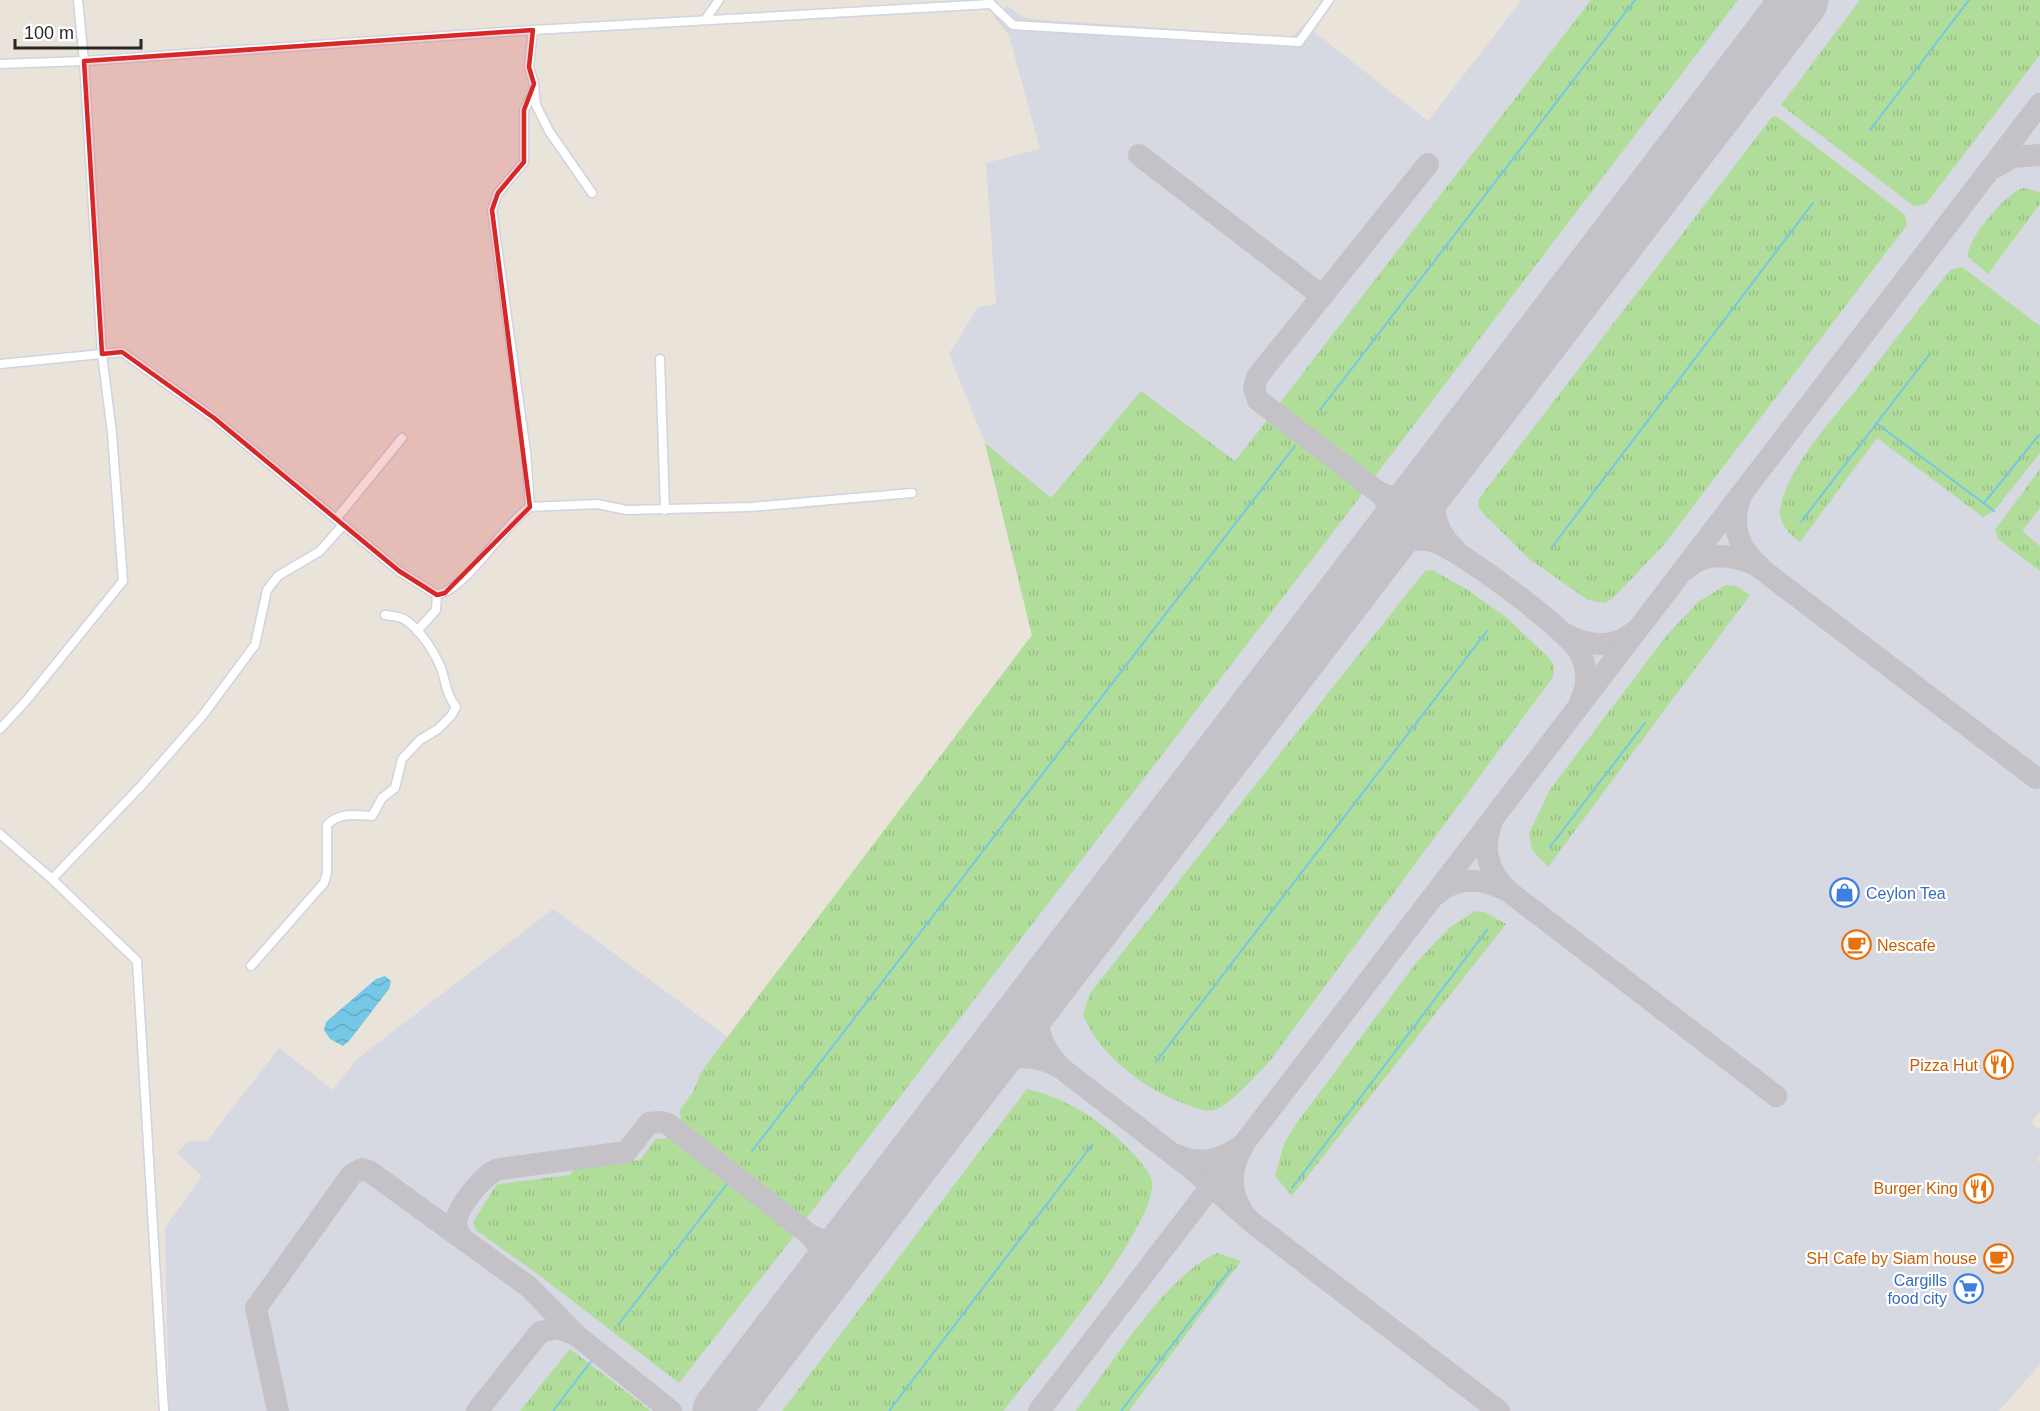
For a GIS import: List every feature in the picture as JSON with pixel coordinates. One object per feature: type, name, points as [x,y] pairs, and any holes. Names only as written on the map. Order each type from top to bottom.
[{"type":"street","points":[[0,729],[25,702],[123,581],[112,433],[102,354],[78,0]]},
{"type":"street","points":[[705,20],[719,0]]},
{"type":"street","points":[[0,64],[84,62],[533,30],[990,2],[1013,25],[1299,42],[1329,0]]},
{"type":"street","points":[[530,507],[526,452],[492,210],[498,193],[524,162],[524,110],[533,93],[534,84],[529,67],[533,30]]},
{"type":"street","points":[[533,93],[549,131],[592,193]]},
{"type":"street","points":[[0,364],[122,352],[214,418],[399,571],[437,595],[445,593],[469,571],[530,507],[597,504],[627,510],[750,507],[912,493]]},
{"type":"street","points":[[660,359],[665,510]]},
{"type":"street","points":[[336,519],[402,438]]},
{"type":"street","points":[[52,879],[141,786],[203,715],[255,645],[267,590],[279,576],[320,551],[343,525]]},
{"type":"street","points":[[417,631],[436,610],[437,595]]},
{"type":"street","points":[[251,966],[324,883],[327,873],[327,825],[334,818],[351,814],[372,816],[382,798],[395,788],[402,759],[420,740],[438,729],[451,716],[456,707],[448,697],[441,669],[432,651],[417,631],[403,618],[385,615]]},
{"type":"street","points":[[0,834],[52,879],[137,961],[164,1411]]},
{"type":"highlighted area","points":[[533,30],[529,67],[534,84],[524,110],[524,162],[498,193],[492,210],[530,507],[445,593],[437,595],[399,571],[214,418],[122,352],[102,354],[84,61]]},
{"type":"shaded area","points":[[1522,0],[2040,0],[2040,1111],[2031,1123],[2040,1130],[2040,1156],[2037,1160],[2040,1162],[2040,1364],[1999,1411],[169,1411],[165,1228],[202,1176],[177,1153],[187,1142],[207,1141],[279,1048],[333,1090],[357,1059],[553,909],[728,1037],[1032,635],[985,443],[949,354],[978,307],[996,304],[986,163],[1040,149],[1009,35],[994,17],[1008,6],[1019,15],[1030,19],[1293,37],[1304,24],[1428,121]]},
{"type":"green space","points":[[1591,0],[1738,0],[1375,476],[1279,404]]},
{"type":"green space","points":[[1860,0],[2040,0],[2040,55],[1925,204],[1914,206],[1781,105]]},
{"type":"green space","points":[[1776,116],[1905,215],[1907,225],[1663,546],[1613,598],[1605,603],[1588,600],[1529,559],[1485,515],[1479,508],[1478,500],[1772,117]]},
{"type":"green space","points":[[2023,188],[2040,192],[2040,204],[1988,274],[1968,257],[1973,239],[1998,207]]},
{"type":"green space","points":[[1962,267],[2040,326],[2040,453],[1994,511],[1983,517],[1877,438],[1800,542],[1786,528],[1781,519],[1780,509],[1784,493],[1801,461],[1950,270]]},
{"type":"green space","points":[[1141,391],[1235,461],[1268,419],[1363,493],[806,1219],[681,1121],[680,1110],[694,1090],[701,1072],[1032,635],[985,443],[1051,498]]},
{"type":"green space","points":[[2040,469],[2040,508],[2022,531],[2040,546],[2040,571],[1998,539],[1995,530]]},
{"type":"green space","points":[[1432,570],[1468,590],[1506,617],[1550,659],[1554,665],[1553,677],[1269,1062],[1238,1094],[1214,1110],[1196,1108],[1157,1091],[1127,1071],[1102,1046],[1091,1031],[1083,1015],[1090,993],[1425,571]]},
{"type":"green space","points":[[1726,585],[1736,586],[1750,595],[1548,867],[1532,850],[1529,834],[1549,791],[1666,636],[1698,602]]},
{"type":"green space","points":[[1475,911],[1484,912],[1506,924],[1292,1196],[1275,1176],[1284,1144],[1296,1124],[1416,963],[1449,928]]},
{"type":"green space","points":[[1027,1089],[1063,1101],[1096,1120],[1129,1150],[1145,1167],[1151,1178],[1150,1198],[1138,1226],[1118,1260],[1066,1332],[1003,1411],[782,1411]]},
{"type":"green space","points":[[669,1138],[794,1236],[679,1383],[539,1275],[476,1230],[473,1222],[497,1184],[570,1175],[577,1166],[630,1159],[639,1161],[656,1139]]},
{"type":"green space","points":[[1218,1253],[1241,1261],[1129,1411],[1076,1411],[1122,1347],[1160,1300],[1199,1263]]},
{"type":"green space","points":[[570,1349],[641,1403],[650,1411],[520,1411]]},
{"type":"water","points":[[385,976],[391,981],[389,989],[349,1041],[343,1046],[330,1039],[324,1030],[326,1022],[376,979]]},
{"type":"waterway","points":[[1320,410],[1635,0]]},
{"type":"waterway","points":[[1870,130],[1969,0]]},
{"type":"waterway","points":[[1552,547],[1813,203]]},
{"type":"waterway","points":[[1801,522],[1929,355]]},
{"type":"waterway","points":[[1876,423],[1994,511]]},
{"type":"waterway","points":[[1984,503],[2039,435]]},
{"type":"waterway","points":[[752,1151],[1295,446]]},
{"type":"waterway","points":[[1156,1062],[1487,631]]},
{"type":"waterway","points":[[1550,847],[1645,723]]},
{"type":"waterway","points":[[1292,1188],[1487,930]]},
{"type":"waterway","points":[[889,1411],[1092,1145]]},
{"type":"waterway","points":[[618,1325],[730,1180]]},
{"type":"waterway","points":[[1121,1411],[1230,1270]]},
{"type":"waterway","points":[[553,1411],[592,1360]]},
{"type":"taxiway","points":[[1039,1411],[2040,104]]},
{"type":"taxiway","points":[[1139,155],[1322,296]]},
{"type":"taxiway","points":[[1993,168],[2013,157],[2040,155]]},
{"type":"taxiway","points":[[1387,539],[1390,516],[1382,495],[1258,400],[1254,389],[1257,377],[1428,164]]},
{"type":"taxiway","points":[[1443,467],[1435,489],[1434,511],[1441,531],[1455,549]]},
{"type":"taxiway","points":[[1377,491],[1391,497],[1405,498],[1430,484]]},
{"type":"taxiway","points":[[1740,499],[1736,518],[1738,536],[1746,552],[1759,566]]},
{"type":"taxiway","points":[[1373,559],[1393,545],[1416,540],[1432,541],[1464,558],[1510,590],[1570,640],[1584,662],[1585,688],[1581,700]]},
{"type":"taxiway","points":[[1686,569],[1702,559],[1720,556],[1756,565],[2036,778]]},
{"type":"taxiway","points":[[1565,634],[1583,642],[1601,644],[1619,641],[1635,631]]},
{"type":"taxiway","points":[[1492,822],[1487,841],[1488,859],[1495,875],[1507,890]]},
{"type":"taxiway","points":[[1437,894],[1454,884],[1472,881],[1490,884],[1508,891],[1776,1096]]},
{"type":"taxiway","points":[[1053,977],[1041,1001],[1038,1024],[1044,1045],[1060,1067]]},
{"type":"taxiway","points":[[975,1079],[995,1064],[1016,1058],[1038,1059],[1061,1068],[1192,1169],[1254,1224],[1499,1411]]},
{"type":"taxiway","points":[[463,1239],[456,1222],[461,1208],[480,1183],[494,1171],[626,1152],[649,1123],[661,1122],[668,1124],[810,1235],[819,1247],[822,1259],[821,1272],[816,1286]]},
{"type":"taxiway","points":[[1177,1155],[1186,1159],[1212,1160],[1244,1144],[1236,1162],[1233,1179],[1235,1197],[1244,1214]]},
{"type":"taxiway","points":[[278,1411],[256,1308],[352,1174],[362,1169],[369,1171],[529,1287],[576,1335],[671,1411]]},
{"type":"taxiway","points":[[810,1235],[823,1240],[836,1241],[861,1228]]},
{"type":"taxiway","points":[[477,1411],[540,1332],[558,1328],[576,1335]]},
{"type":"taxiway","points":[[718,1411],[726,1404]]},
{"type":"runway","points":[[721,1411],[1800,0]]},
{"type":"place","name":"Ceylon Tea","points":[[1845,893]]},
{"type":"place","name":"Nescafe","points":[[1856,945]]},
{"type":"place","name":"Pizza Hut","points":[[1999,1065]]},
{"type":"place","name":"Burger King","points":[[1979,1188]]},
{"type":"place","name":"SH Cafe by Siam house","points":[[1998,1258]]},
{"type":"place","name":"Cargills food city","points":[[1968,1289]]}]
